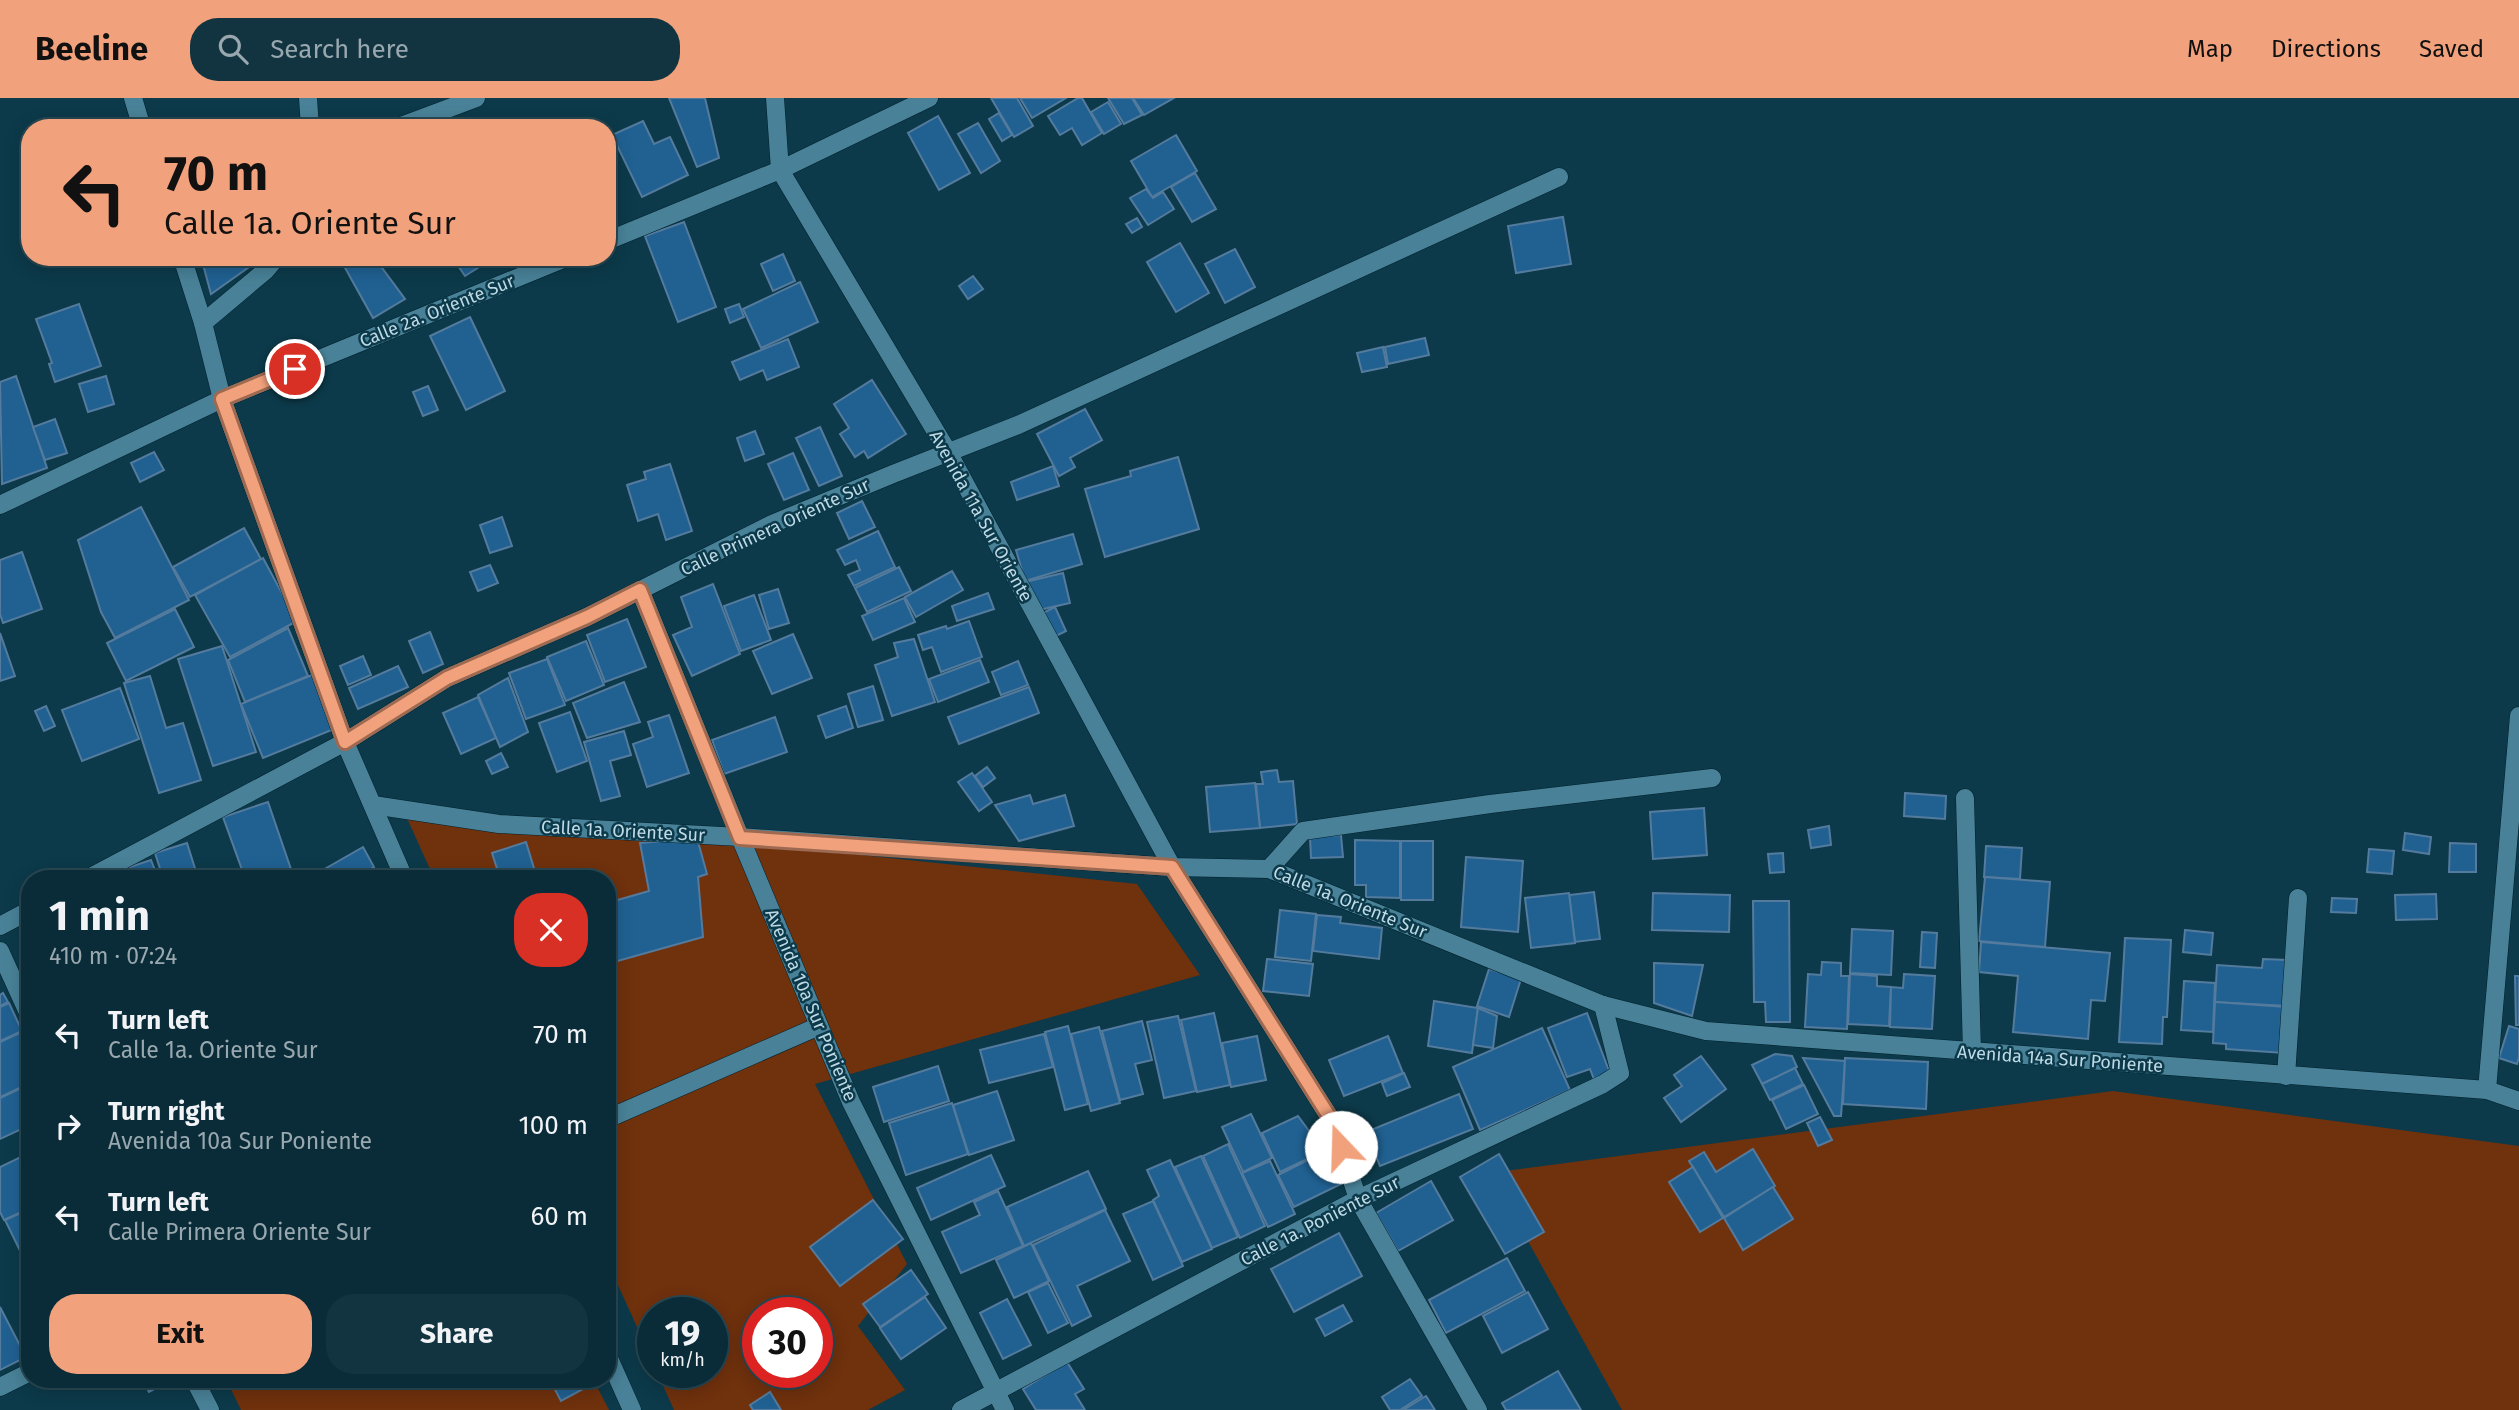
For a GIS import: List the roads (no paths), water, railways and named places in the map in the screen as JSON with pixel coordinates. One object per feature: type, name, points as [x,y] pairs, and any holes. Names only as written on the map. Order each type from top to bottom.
[{"type":"street","points":[[133,98],[139,119]]},
{"type":"street","points":[[308,98],[309,119]]},
{"type":"street","points":[[420,119],[476,98]]},
{"type":"street","points":[[775,98],[780,170]]},
{"type":"street","points":[[616,237],[780,170],[929,98]]},
{"type":"street","name":"Avenida 11a Sur Oriente","points":[[780,170],[948,452],[1172,867],[1332,1121],[1358,1199],[1478,1410]]},
{"type":"street","name":"Calle Primera Oriente Sur","points":[[345,742],[447,678],[587,617],[772,524],[1017,425],[1559,177]]},
{"type":"street","points":[[185,266],[203,323],[222,399],[345,742],[401,870]]},
{"type":"street","points":[[203,323],[269,266]]},
{"type":"street","name":"Calle 2a. Oriente Sur","points":[[0,505],[222,399],[546,266]]},
{"type":"street","name":"Avenida 10a Sur Poniente","points":[[640,590],[851,1102],[1005,1410]]},
{"type":"street","points":[[2487,1090],[2519,716]]},
{"type":"street","points":[[104,870],[345,742]]},
{"type":"street","points":[[1269,869],[1303,831],[1490,804],[1712,778]]},
{"type":"street","points":[[1965,798],[1972,1052]]},
{"type":"street","name":"Calle 1a. Oriente Sur","points":[[373,805],[499,824],[1172,867],[1269,869],[1603,1005]]},
{"type":"street","points":[[2286,1076],[2298,898]]},
{"type":"street","points":[[0,926],[21,915]]},
{"type":"street","points":[[0,951],[21,997]]},
{"type":"street","name":"Avenida 14a Sur Poniente","points":[[1603,1005],[1706,1031],[2487,1090],[2519,1101]]},
{"type":"street","name":"Calle 1a. Poniente Sur","points":[[961,1410],[1358,1199],[1603,1084],[1620,1073],[1603,1005]]},
{"type":"street","points":[[616,1115],[819,1026]]},
{"type":"street","points":[[616,1374],[632,1410]]},
{"type":"street","points":[[0,1387],[21,1376]]},
{"type":"street","points":[[199,1388],[210,1410]]}]
